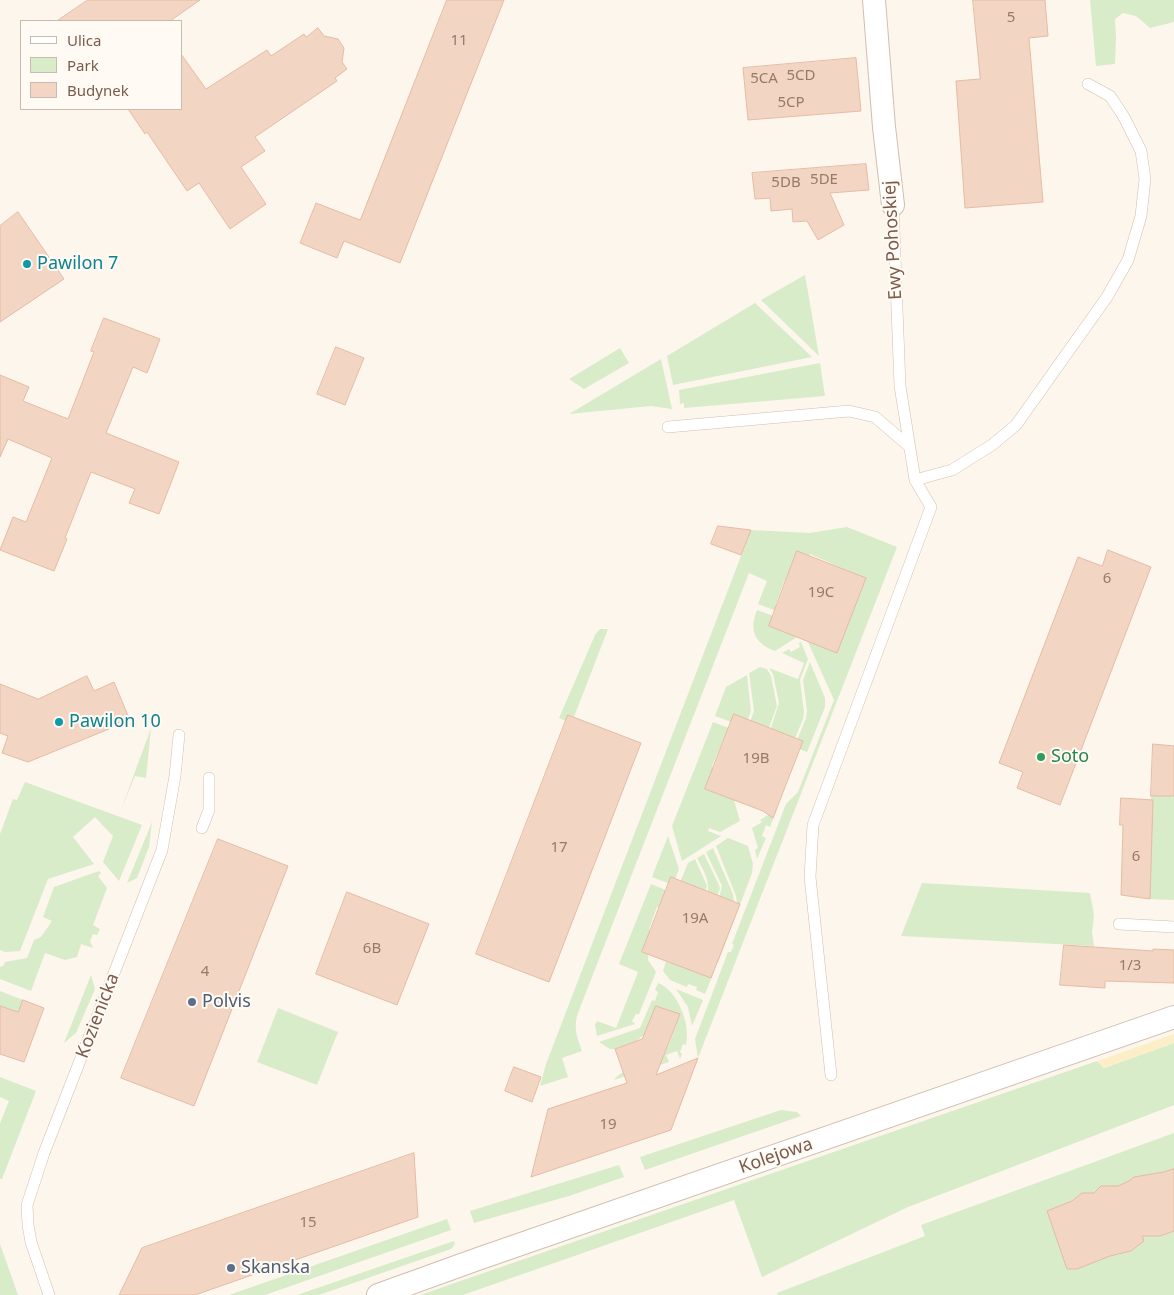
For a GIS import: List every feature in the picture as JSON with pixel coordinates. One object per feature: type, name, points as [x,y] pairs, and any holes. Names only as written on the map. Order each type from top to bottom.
[{"type":"street","name":"Ewy Pohoskiej","points":[[874,0],[884,127],[893,205]]},
{"type":"street","name":"Kolejowa","points":[[378,1295],[1174,1017]]},
{"type":"lane","points":[[831,1075],[810,877],[813,825],[931,507],[915,480],[952,470],[992,445],[1016,425],[1107,296],[1128,260],[1141,216],[1145,179],[1141,151],[1124,117],[1110,96],[1088,84]]},
{"type":"lane","name":"Ewy Pohoskiej","points":[[893,205],[900,386],[915,480]]},
{"type":"lane","points":[[668,427],[849,411],[875,417],[910,447]]},
{"type":"lane","name":"Kozienicka","points":[[49,1295],[31,1242],[27,1206],[44,1153],[162,850],[175,776],[179,735]]},
{"type":"lane","points":[[202,828],[209,810],[209,778]]},
{"type":"lane","points":[[1119,924],[1174,927]]},
{"type":"green space","points":[[1090,0],[1174,0],[1174,22],[1150,28],[1136,16],[1123,13],[1115,19],[1115,64],[1096,66]]},
{"type":"green space","points":[[805,275],[819,356],[761,300]]},
{"type":"green space","points":[[755,303],[812,357],[673,385],[667,356]]},
{"type":"green space","points":[[620,348],[629,363],[584,389],[569,379]]},
{"type":"green space","points":[[661,359],[672,409],[651,406],[569,414]]},
{"type":"green space","points":[[820,363],[825,396],[684,408],[684,403],[680,404],[679,390]]},
{"type":"green space","points":[[847,527],[897,547],[698,1058],[695,1039],[728,952],[731,952],[734,945],[732,944],[786,804],[798,792],[834,700],[807,640],[855,574],[810,554],[784,582],[776,604],[779,612],[758,604],[767,581],[749,573],[578,1013],[576,1028],[582,1051],[562,1058],[568,1077],[540,1086],[546,1064],[751,530],[810,533]]},
{"type":"green space","points":[[757,610],[793,623],[794,636],[797,637],[775,651],[762,644],[755,635],[753,624]]},
{"type":"green space","points":[[600,629],[608,629],[574,717],[569,715],[566,721],[559,718],[595,635]]},
{"type":"green space","points":[[801,642],[808,659],[800,680],[804,712],[792,746],[768,737],[779,703],[773,674],[769,668],[798,679],[804,663],[782,653],[789,649],[791,652],[800,647],[799,643]]},
{"type":"green space","points":[[810,662],[825,698],[825,707],[807,752],[794,747],[806,718],[807,711],[803,680]]},
{"type":"green space","points":[[760,667],[767,669],[771,676],[777,706],[766,736],[747,729],[754,711],[749,673]]},
{"type":"green space","points":[[747,675],[751,711],[745,727],[715,716],[726,687]]},
{"type":"green space","points":[[713,722],[729,728],[712,766],[735,796],[734,800],[740,821],[720,832],[709,828],[708,831],[721,836],[682,861],[672,826]]},
{"type":"green space","points":[[151,728],[146,778],[135,776],[121,810]]},
{"type":"green space","points":[[25,782],[142,825],[119,881],[103,862],[113,836],[95,817],[73,837],[94,864],[48,879],[20,951],[5,952],[0,950],[0,834],[13,799],[17,800]]},
{"type":"green space","points":[[1151,796],[1174,796],[1174,900],[1150,899]]},
{"type":"green space","points":[[777,809],[770,827],[766,825],[762,836],[766,838],[757,859],[755,850],[758,848],[752,828],[762,822],[760,820]]},
{"type":"green space","points":[[152,822],[149,847],[137,878],[127,883]]},
{"type":"green space","points":[[668,836],[679,869],[673,885],[652,877]]},
{"type":"green space","points":[[728,838],[748,846],[753,864],[752,873],[718,963],[713,961],[718,902],[722,886],[706,852],[713,848],[733,894],[734,902],[732,908],[737,903],[736,896],[716,846]]},
{"type":"green space","points":[[704,854],[720,889],[715,901],[706,898],[708,882],[697,858]]},
{"type":"green space","points":[[695,859],[707,886],[703,897],[678,887],[688,863]]},
{"type":"green space","points":[[99,871],[101,873],[98,876],[107,888],[93,925],[100,929],[97,935],[93,934],[90,941],[93,948],[81,944],[77,957],[65,960],[45,953],[31,991],[0,979],[0,967],[5,962],[27,958],[34,940],[41,937],[52,921],[43,917],[54,887]]},
{"type":"green space","points":[[922,883],[1090,893],[1094,915],[1092,933],[1094,946],[901,936]]},
{"type":"green space","points":[[651,884],[668,891],[659,907],[657,907],[649,929],[648,960],[656,972],[639,1014],[636,1014],[632,1021],[635,1024],[597,1036],[595,1025],[597,1021],[616,1028],[638,972],[619,964]]},
{"type":"green space","points":[[681,955],[715,969],[705,994],[696,990],[697,987],[688,984],[687,987],[670,980],[663,971],[666,961],[670,963]]},
{"type":"green space","points":[[91,975],[95,989],[76,1033],[64,1043]]},
{"type":"green space","points":[[658,983],[672,993],[685,1019],[687,1028],[686,1045],[683,1044],[680,1059],[677,1051],[666,1055],[669,1062],[614,1080],[624,1072],[649,1065],[660,1059],[669,1044],[680,1014],[636,1041],[615,1049],[610,1049],[599,1042],[640,1028],[652,1000],[655,1001],[658,992],[655,990]]},
{"type":"green space","points":[[676,989],[703,1000],[692,1026],[688,1007]]},
{"type":"green space","points":[[0,991],[23,1000],[18,1013],[0,1006]]},
{"type":"green space","points":[[278,1008],[338,1032],[317,1085],[257,1062]]},
{"type":"green space","points":[[1174,1043],[1174,1105],[908,1207],[762,1277],[734,1200],[463,1295],[420,1295],[1097,1061],[1104,1068]]},
{"type":"green space","points":[[0,1077],[36,1091],[2,1179],[0,1179],[0,1123],[9,1101],[0,1097]]},
{"type":"green space","points":[[781,1110],[797,1112],[801,1116],[645,1170],[640,1157]]},
{"type":"green space","points":[[1174,1133],[1174,1295],[778,1295],[777,1293],[925,1236],[921,1225]]},
{"type":"green space","points":[[619,1165],[624,1177],[569,1196],[474,1223],[470,1211]]},
{"type":"green space","points":[[447,1219],[451,1230],[265,1295],[229,1295]]},
{"type":"green space","points":[[454,1241],[455,1244],[451,1249],[319,1295],[297,1295]]},
{"type":"green space","points":[[0,1244],[18,1295],[0,1295]]},
{"type":"sand","points":[[1174,1034],[1174,1043],[1104,1068],[1097,1061]]},
{"type":"building","points":[[88,0],[200,0],[171,20],[58,20]]},
{"type":"building","points":[[447,0],[504,0],[400,263],[344,241],[337,258],[300,243],[316,203],[360,220]]},
{"type":"building","points":[[973,0],[1045,0],[1048,36],[1029,38],[1043,202],[965,208],[956,81],[980,79]]},
{"type":"building","points":[[318,28],[324,36],[338,39],[344,48],[342,62],[347,69],[335,78],[337,81],[255,137],[265,151],[241,167],[266,204],[230,229],[199,183],[187,191],[147,132],[145,134],[129,110],[182,110],[182,55],[206,89],[267,50],[271,56],[304,34],[306,37]]},
{"type":"building","points":[[856,58],[861,111],[748,120],[743,68]]},
{"type":"building","points":[[866,164],[869,190],[830,193],[844,225],[818,240],[807,221],[793,222],[792,209],[771,211],[770,198],[755,199],[752,173]]},
{"type":"building","name":"Pawilon 7","points":[[18,212],[64,279],[0,322],[0,226]]},
{"type":"building","points":[[104,318],[160,339],[147,373],[133,367],[106,433],[179,462],[159,514],[129,503],[135,489],[91,472],[54,571],[0,550],[13,517],[26,522],[52,458],[8,439],[0,457],[0,375],[29,387],[23,401],[68,419],[94,352],[91,351]]},
{"type":"building","points":[[336,347],[364,358],[345,405],[317,394]]},
{"type":"building","points":[[718,526],[751,530],[741,555],[711,544]]},
{"type":"building","points":[[1108,550],[1151,567],[1060,805],[1017,788],[1023,772],[999,763],[1078,557],[1102,566]]},
{"type":"building","points":[[797,551],[866,578],[837,653],[769,626]]},
{"type":"building","name":"Pawilon 10","points":[[87,676],[94,691],[114,682],[129,718],[108,727],[109,729],[28,762],[2,753],[8,736],[0,733],[0,684],[38,699]]},
{"type":"building","points":[[734,714],[803,741],[773,818],[763,811],[705,789]]},
{"type":"building","points":[[568,715],[641,743],[549,982],[476,954]]},
{"type":"building","points":[[1153,744],[1174,746],[1174,796],[1151,796]]},
{"type":"building","points":[[1121,798],[1153,800],[1150,899],[1121,895],[1123,825],[1120,825]]},
{"type":"building","points":[[218,839],[288,866],[194,1106],[121,1078]]},
{"type":"building","points":[[671,877],[740,904],[711,978],[642,952]]},
{"type":"building","points":[[347,892],[429,924],[397,1005],[316,974]]},
{"type":"building","points":[[1064,945],[1153,951],[1153,949],[1174,950],[1174,983],[1105,981],[1105,988],[1060,985]]},
{"type":"building","points":[[23,1000],[44,1008],[24,1062],[0,1054],[0,1006],[18,1012]]},
{"type":"building","points":[[656,1006],[680,1014],[656,1075],[698,1058],[671,1130],[531,1177],[548,1109],[627,1083],[615,1049],[642,1039]]},
{"type":"building","points":[[514,1067],[541,1077],[532,1102],[505,1091]]},
{"type":"building","points":[[414,1153],[418,1217],[195,1295],[119,1295],[142,1248]]},
{"type":"building","points":[[1174,1169],[1174,1231],[1160,1236],[1142,1236],[1144,1241],[1131,1251],[1110,1256],[1077,1269],[1067,1269],[1047,1211],[1072,1201],[1082,1193],[1094,1193],[1101,1186],[1118,1186],[1134,1177]]},
{"type":"place","name":"Pawilon 7","points":[[27,264]]},
{"type":"place","name":"Pawilon 10","points":[[59,722]]},
{"type":"place","name":"Soto","points":[[1041,757]]},
{"type":"place","name":"Polvis","points":[[192,1002]]},
{"type":"place","name":"Skanska","points":[[231,1268]]}]
